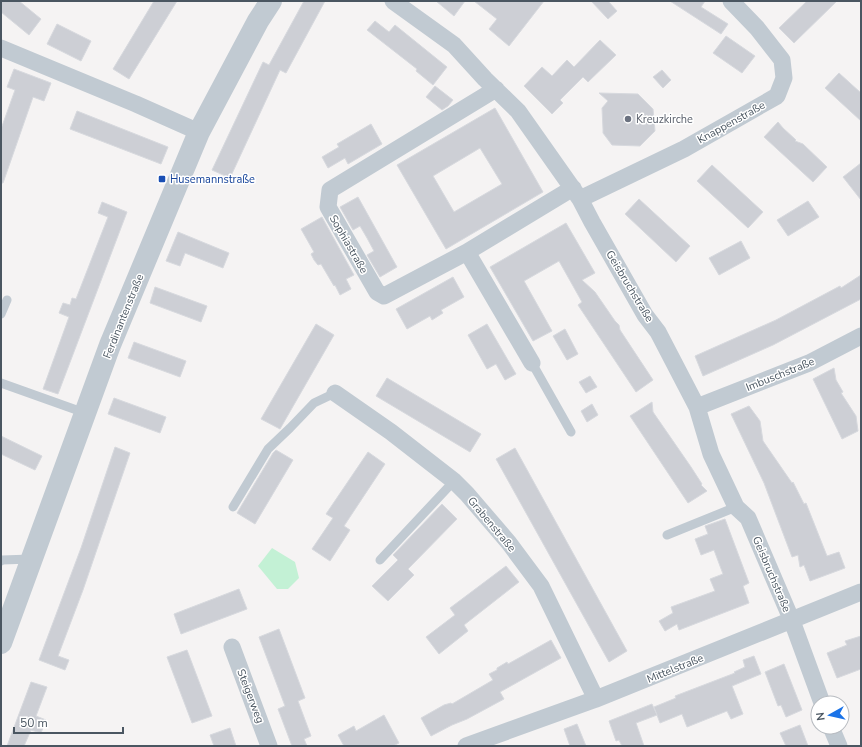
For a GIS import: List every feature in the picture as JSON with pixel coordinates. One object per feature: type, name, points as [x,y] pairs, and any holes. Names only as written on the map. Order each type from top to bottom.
[{"type":"street","name":"Ferdinantenstraße","points":[[1,644],[110,345],[199,132],[258,20],[271,1]]},
{"type":"street","name":"Geisbruchstraße","points":[[393,1],[454,45],[518,111],[576,193],[645,315],[658,332],[697,407],[711,454],[736,508],[748,518],[792,621],[819,695]]},
{"type":"street","name":"Knappenstraße","points":[[576,193],[684,149],[777,96],[784,78],[782,60],[757,28],[731,1]]},
{"type":"street","points":[[1,48],[199,132]]},
{"type":"street","name":"Sophiastraße","points":[[496,89],[330,190],[328,207],[377,292],[384,296],[576,193]]},
{"type":"street","points":[[467,252],[532,363]]},
{"type":"street","name":"Imbuschstraße","points":[[697,407],[809,363],[861,336]]},
{"type":"street","name":"Grabenstraße","points":[[335,393],[391,432],[454,481],[509,543],[541,586],[596,699]]},
{"type":"street","name":"Mittelstraße","points":[[466,746],[488,742],[861,592]]},
{"type":"street","name":"Steigerweg","points":[[232,647],[269,746]]},
{"type":"street","points":[[834,735],[839,746]]},
{"type":"lane","points":[[1,314],[7,300]]},
{"type":"lane","points":[[532,363],[571,432]]},
{"type":"lane","points":[[1,383],[85,413]]},
{"type":"lane","points":[[233,507],[268,449],[314,403],[335,393]]},
{"type":"lane","points":[[380,560],[454,481]]},
{"type":"lane","points":[[667,535],[736,508]]},
{"type":"lane","points":[[1,561],[31,559]]},
{"type":"green space","points":[[272,548],[295,562],[299,578],[288,589],[277,589],[258,566]]},
{"type":"building","points":[[1,1],[19,1],[41,19],[29,35],[1,12]]},
{"type":"building","points":[[154,1],[177,1],[129,79],[113,69]]},
{"type":"building","points":[[304,1],[325,1],[286,73],[280,70],[230,178],[212,170],[263,62],[269,65]]},
{"type":"building","points":[[436,1],[465,1],[454,16]]},
{"type":"building","points":[[474,1],[544,1],[509,46],[489,29],[497,19]]},
{"type":"building","points":[[591,1],[608,1],[617,11],[608,19]]},
{"type":"building","points":[[670,1],[705,1],[701,7],[728,24],[721,34]]},
{"type":"building","points":[[807,1],[837,1],[794,43],[779,28]]},
{"type":"building","points":[[375,21],[389,32],[395,25],[447,67],[433,85],[416,71],[417,69],[367,30]]},
{"type":"building","points":[[57,24],[91,41],[81,61],[47,44]]},
{"type":"building","points":[[726,36],[755,56],[742,73],[713,53]]},
{"type":"building","points":[[600,40],[616,55],[588,82],[583,77],[560,100],[563,103],[552,114],[524,86],[542,67],[552,76],[567,60],[574,67]]},
{"type":"building","points":[[14,69],[51,83],[44,101],[33,97],[3,183],[1,183],[1,129],[15,90],[7,87]]},
{"type":"building","points":[[662,70],[671,80],[663,88],[653,77]]},
{"type":"building","points":[[839,73],[861,93],[861,121],[825,88]]},
{"type":"building","points":[[435,86],[453,100],[442,110],[426,97]]},
{"type":"building","name":"Kreuzkirche","points":[[599,93],[638,94],[653,109],[655,131],[640,146],[612,145],[603,133],[602,108],[608,101]]},
{"type":"building","points":[[495,108],[543,192],[446,249],[397,165]],"holes":[[[480,148],[502,184],[454,212],[433,176]]]},
{"type":"building","points":[[77,111],[168,147],[161,164],[70,129]]},
{"type":"building","points":[[778,122],[796,140],[795,141],[803,144],[827,167],[813,182],[764,137]]},
{"type":"building","points":[[371,124],[382,144],[348,164],[345,158],[328,168],[322,157],[339,147],[337,144]]},
{"type":"building","points":[[861,163],[861,200],[843,177]]},
{"type":"building","points":[[712,165],[763,212],[748,228],[697,181]]},
{"type":"building","points":[[358,197],[397,267],[380,277],[367,255],[374,251],[367,238],[360,226],[353,230],[340,207]]},
{"type":"building","points":[[639,199],[690,246],[676,262],[625,214]]},
{"type":"building","points":[[808,201],[819,217],[788,236],[777,220]]},
{"type":"building","points":[[102,202],[127,212],[58,394],[43,389],[69,317],[59,313],[63,303],[70,305],[72,298],[76,299],[108,217],[98,213]]},
{"type":"building","points":[[322,217],[354,275],[346,279],[351,289],[340,295],[321,264],[318,265],[314,260],[311,254],[314,252],[301,229]]},
{"type":"building","points":[[566,223],[595,273],[582,280],[595,292],[619,325],[620,330],[653,380],[636,392],[578,305],[582,302],[559,261],[524,281],[552,331],[533,341],[490,267]]},
{"type":"building","points":[[178,232],[229,253],[223,268],[185,253],[180,266],[166,261]]},
{"type":"building","points":[[741,241],[750,258],[719,275],[709,258]]},
{"type":"building","points":[[861,275],[861,299],[773,345],[703,376],[695,356],[776,320],[840,286],[841,288]]},
{"type":"building","points":[[453,277],[464,297],[441,310],[443,313],[432,320],[430,316],[407,329],[396,309]]},
{"type":"building","points":[[155,287],[207,306],[201,322],[150,303]]},
{"type":"building","points":[[316,324],[334,335],[280,429],[261,419]]},
{"type":"building","points":[[487,324],[516,374],[505,380],[496,364],[487,369],[468,335]]},
{"type":"building","points":[[565,329],[578,354],[567,360],[553,336]]},
{"type":"building","points":[[134,342],[186,361],[180,377],[128,358]]},
{"type":"building","points":[[834,368],[836,380],[843,392],[841,393],[856,416],[858,431],[842,439],[813,379]]},
{"type":"building","points":[[590,376],[597,387],[586,393],[579,382]]},
{"type":"building","points":[[387,378],[481,434],[470,452],[376,396]]},
{"type":"building","points":[[114,398],[166,417],[160,433],[108,414]]},
{"type":"building","points":[[652,402],[653,412],[691,467],[702,484],[701,485],[707,491],[688,503],[630,416]]},
{"type":"building","points":[[592,404],[598,415],[587,422],[581,411]]},
{"type":"building","points":[[749,406],[760,421],[763,441],[792,483],[793,482],[804,504],[806,503],[827,556],[839,552],[845,568],[810,581],[804,565],[800,567],[798,555],[792,557],[764,483],[731,414]]},
{"type":"building","points":[[1,436],[42,456],[35,470],[1,454]]},
{"type":"building","points":[[115,447],[130,453],[83,590],[58,656],[69,660],[65,670],[39,660],[81,548]]},
{"type":"building","points":[[515,448],[627,651],[609,662],[496,459]]},
{"type":"building","points":[[276,450],[293,460],[255,524],[237,513]]},
{"type":"building","points":[[368,452],[385,464],[344,526],[350,530],[330,561],[312,549],[333,518],[326,514]]},
{"type":"building","points":[[442,504],[457,519],[408,569],[414,575],[388,601],[372,586],[398,560],[393,555]]},
{"type":"building","points":[[725,519],[749,583],[743,586],[749,603],[679,630],[677,624],[665,631],[659,621],[673,613],[671,607],[715,591],[710,579],[723,574],[714,550],[701,555],[695,539],[708,534],[705,526]]},
{"type":"building","points":[[506,566],[519,582],[464,625],[468,631],[439,654],[426,637],[455,615],[450,608]]},
{"type":"building","points":[[239,589],[247,609],[181,634],[174,614]]},
{"type":"building","points":[[279,629],[305,698],[298,701],[311,736],[304,739],[307,746],[292,746],[278,709],[285,706],[259,637]]},
{"type":"building","points":[[861,636],[861,669],[837,678],[827,653],[847,645],[845,641]]},
{"type":"building","points":[[551,640],[561,658],[500,692],[504,699],[431,736],[421,718],[444,705],[452,704],[493,680],[489,674],[497,670],[497,668],[507,662],[508,664]]},
{"type":"building","points":[[187,650],[212,716],[192,723],[167,657]]},
{"type":"building","points":[[754,656],[761,674],[732,686],[743,714],[731,719],[727,711],[687,727],[682,714],[660,723],[654,707],[676,698],[675,696],[735,673],[734,672],[745,667],[743,660]]},
{"type":"building","points":[[784,664],[802,710],[786,717],[781,705],[778,706],[765,672]]},
{"type":"building","points":[[31,682],[47,687],[36,716],[46,720],[41,733],[31,730],[24,746],[7,746]]},
{"type":"building","points":[[652,704],[657,715],[636,723],[644,746],[622,746],[619,740],[616,741],[609,721]]},
{"type":"building","points":[[384,715],[399,743],[393,746],[344,746],[338,735],[354,726],[356,731]]},
{"type":"building","points":[[577,724],[586,746],[570,746],[564,729]]},
{"type":"building","points":[[800,725],[808,746],[786,746],[780,733]]},
{"type":"building","points":[[230,728],[236,746],[214,746],[210,735]]},
{"type":"place","name":"Kreuzkirche","points":[[628,119]]},
{"type":"place","name":"Husemannstraße","points":[[162,179]]}]
